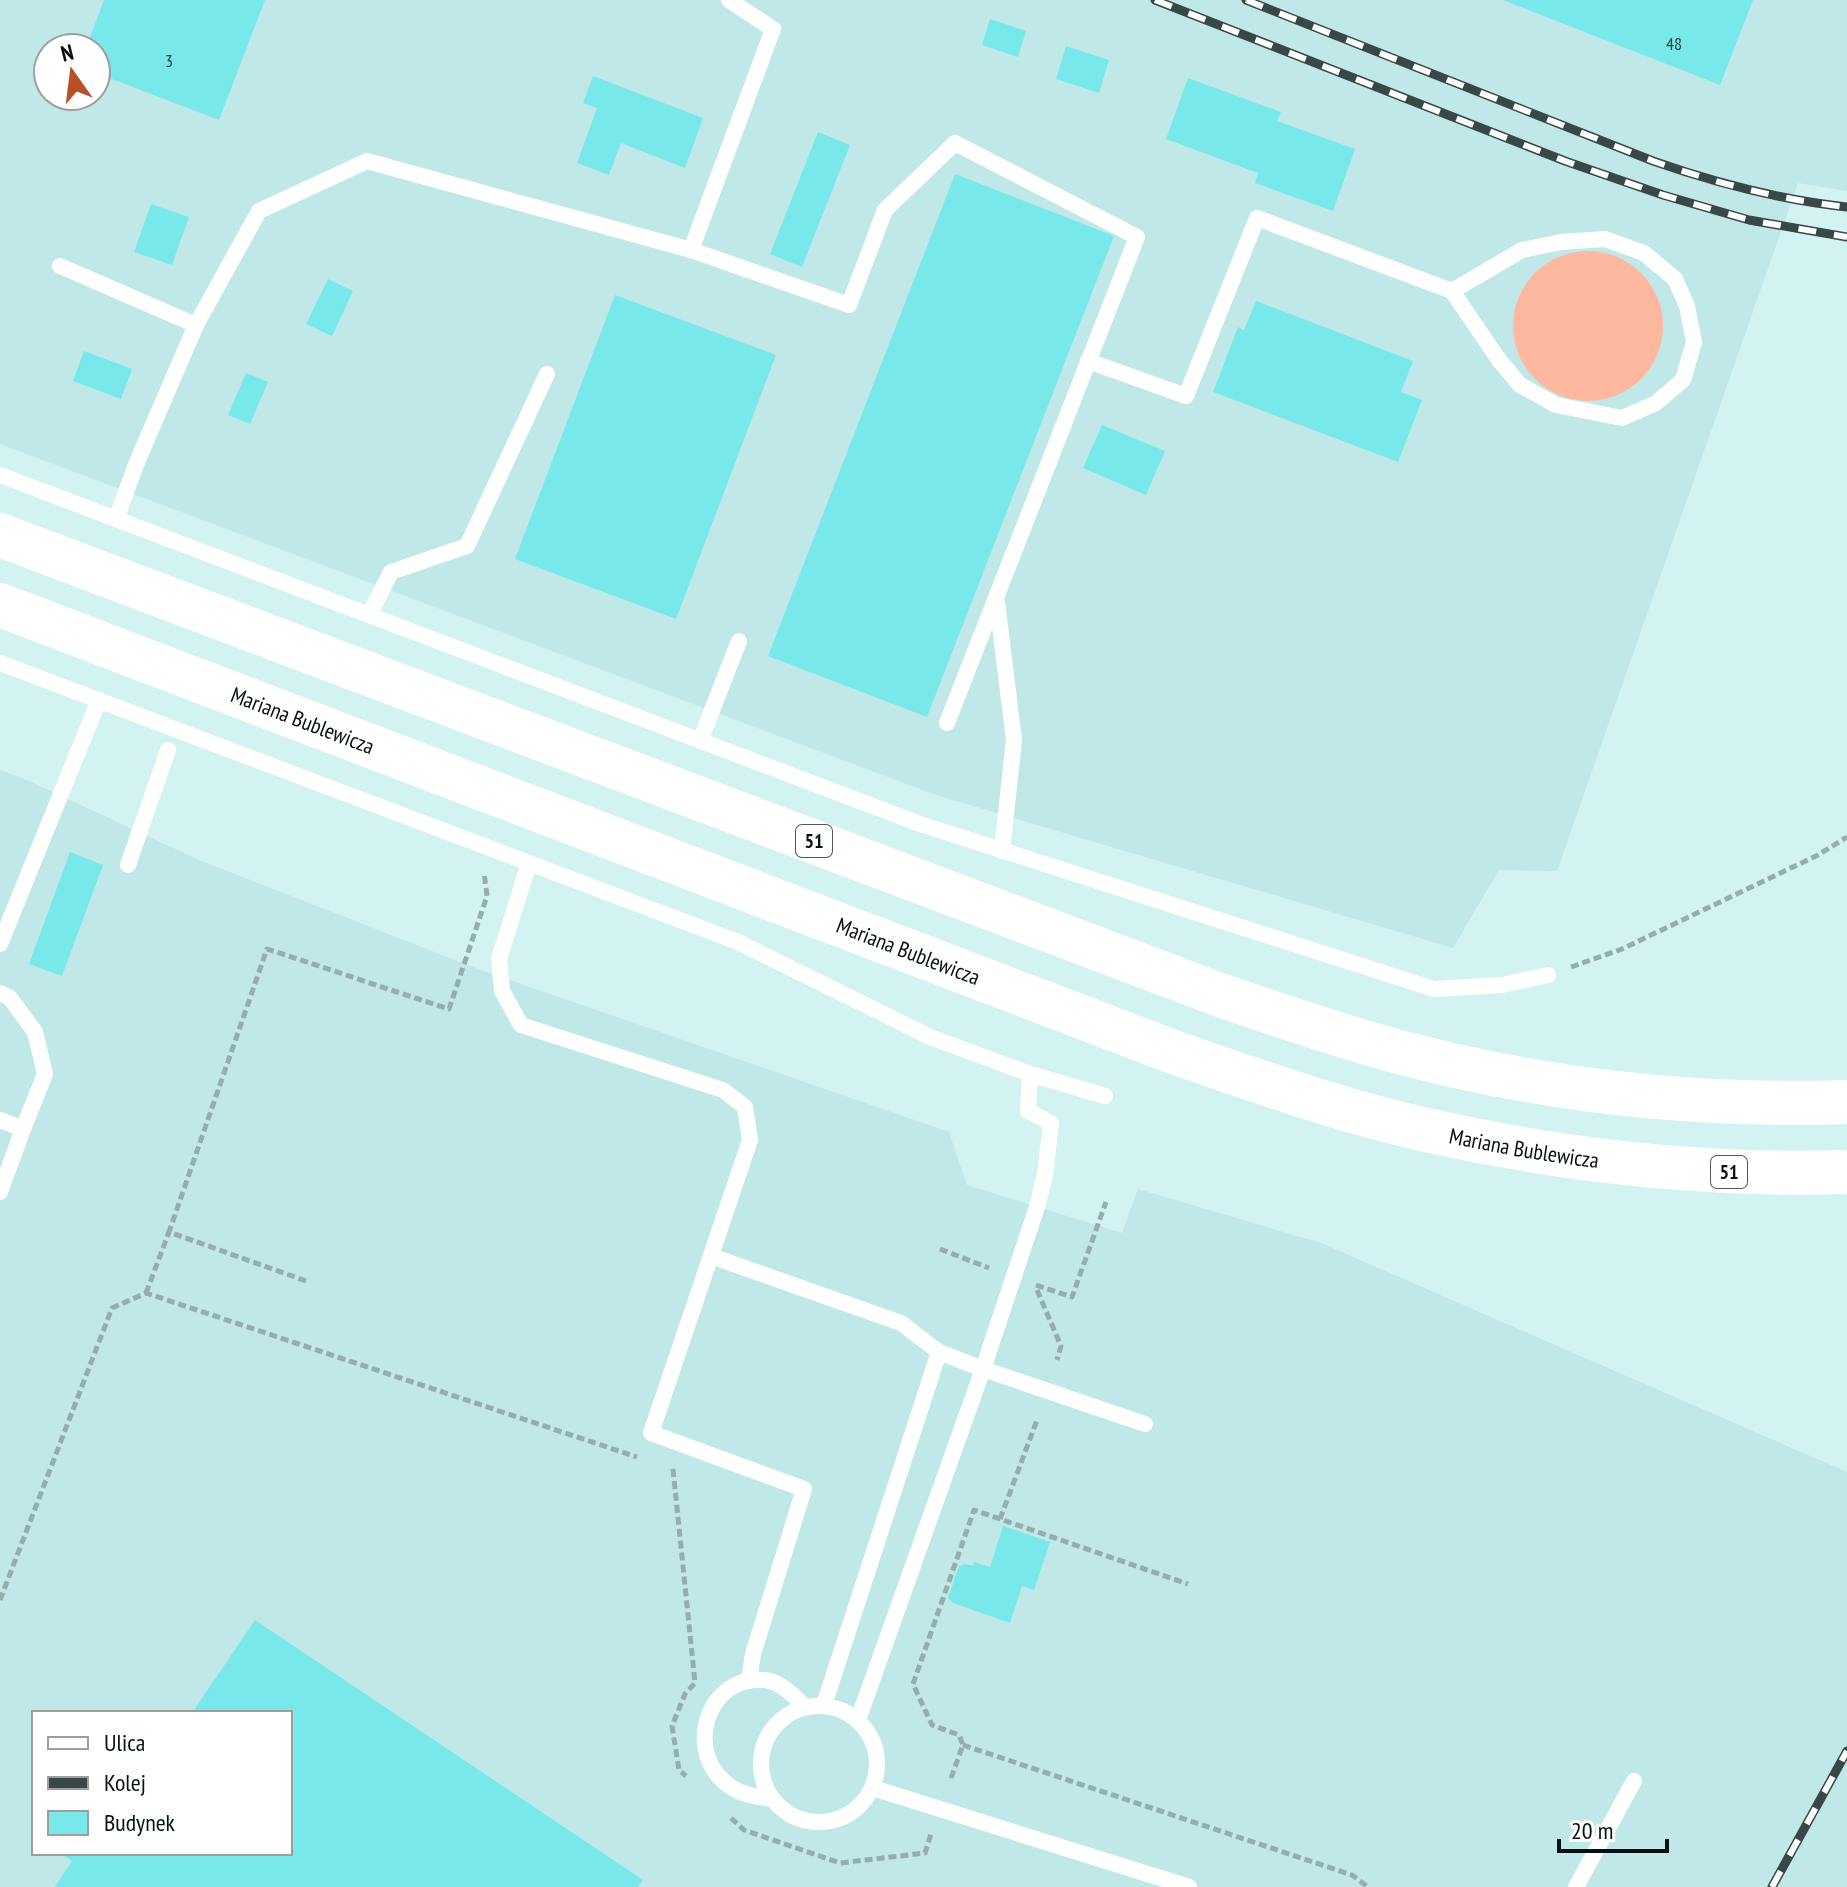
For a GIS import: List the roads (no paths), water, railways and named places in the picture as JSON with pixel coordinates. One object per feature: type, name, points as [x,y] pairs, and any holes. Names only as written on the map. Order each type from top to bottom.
[{"type":"main road","name":"51","points":[[0,535],[1205,989],[1328,1031],[1443,1062],[1577,1088],[1713,1102],[1847,1102]]},
{"type":"main road","name":"Mariana Bublewicza","points":[[0,605],[1161,1048],[1309,1097],[1428,1131],[1547,1154],[1671,1169],[1847,1172]]},
{"type":"lane","points":[[691,250],[773,29],[729,0]]},
{"type":"lane","points":[[116,519],[196,325],[259,211],[367,161],[691,250],[849,305],[885,210],[955,143],[1137,237],[947,723]]},
{"type":"lane","points":[[1088,361],[1186,396],[1257,218],[1452,291],[1520,385],[1556,405],[1622,418],[1656,403],[1683,380],[1694,342],[1687,306],[1675,279],[1644,253],[1605,239],[1561,242],[1522,250],[1452,291]]},
{"type":"lane","points":[[60,266],[196,325]]},
{"type":"lane","points":[[369,615],[391,572],[467,546],[547,374]]},
{"type":"lane","points":[[0,475],[920,824],[1002,851],[1434,989],[1502,985],[1548,975]]},
{"type":"lane","points":[[996,597],[1014,740],[1002,851]]},
{"type":"lane","points":[[700,741],[739,641]]},
{"type":"lane","points":[[1,666],[99,700],[738,942],[930,1037],[1030,1074],[1105,1096]]},
{"type":"lane","points":[[0,944],[99,700]]},
{"type":"lane","points":[[128,865],[168,750]]},
{"type":"lane","points":[[529,863],[499,959],[502,991],[521,1025],[723,1090],[745,1107],[750,1140],[651,1433],[804,1489],[753,1654],[749,1681]]},
{"type":"lane","points":[[0,993],[10,998],[35,1032],[45,1074],[0,1192]]},
{"type":"lane","points":[[858,1720],[1037,1207],[1045,1174],[1051,1123],[1028,1111],[1030,1074]]},
{"type":"lane","points":[[0,1120],[23,1129]]},
{"type":"lane","points":[[711,1256],[901,1323],[939,1352],[1145,1424]]},
{"type":"lane","points":[[824,1705],[939,1352]]},
{"type":"lane","points":[[772,1799],[732,1789],[717,1776],[707,1758],[703,1739],[707,1718],[717,1700],[732,1687],[749,1681],[768,1680],[805,1707]]},
{"type":"lane","points":[[824,1705],[842,1710],[858,1720],[870,1734],[876,1752],[877,1770],[873,1788],[861,1805],[845,1816],[826,1822],[805,1821],[787,1813],[772,1799],[763,1781],[760,1761],[764,1741],[774,1726],[788,1714],[805,1707],[824,1705]]},
{"type":"lane","points":[[1576,1887],[1634,1781]]},
{"type":"lane","points":[[873,1788],[1189,1887]]},
{"type":"railway","points":[[1155,0],[1565,161],[1663,195],[1749,220],[1847,237]]},
{"type":"railway","points":[[1246,0],[1653,161],[1749,190],[1847,207]]},
{"type":"railway","points":[[1772,1887],[1847,1751]]}]
